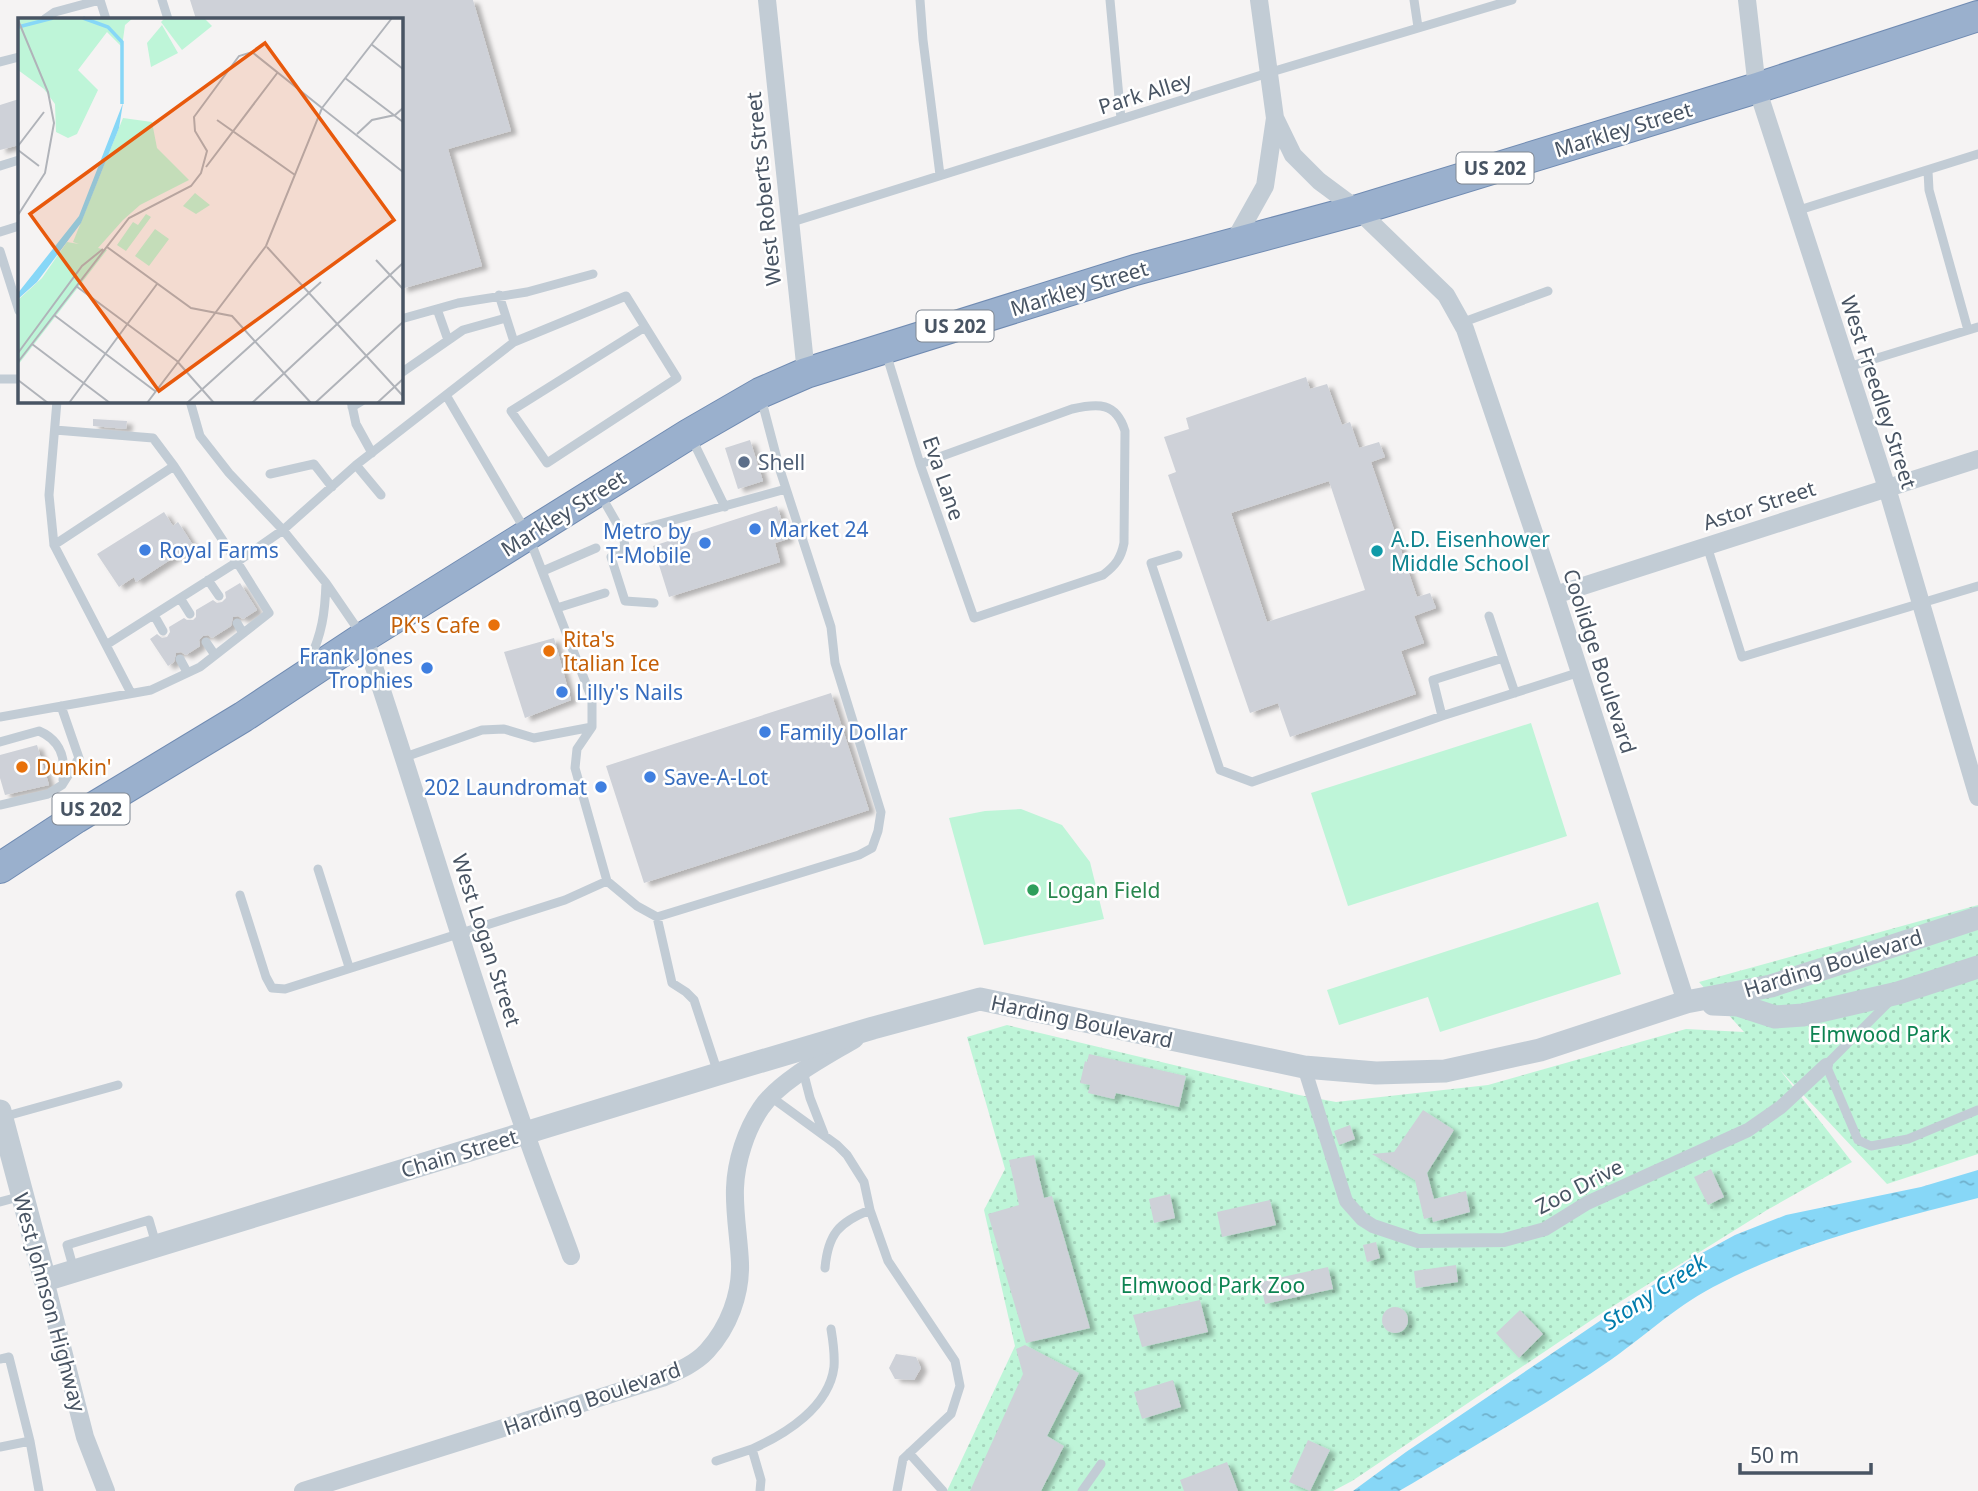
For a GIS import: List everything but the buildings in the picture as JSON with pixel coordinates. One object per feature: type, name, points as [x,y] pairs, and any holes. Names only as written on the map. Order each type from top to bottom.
[{"type":"highway","name":"Markley Street","points":[[0,868],[689,434],[760,393],[806,373],[1135,270],[1358,210],[1756,88],[1978,16]]},
{"type":"street","name":"West Roberts Street","points":[[767,0],[806,373]]},
{"type":"street","points":[[1232,245],[1265,186],[1275,118],[1259,0]]},
{"type":"street","name":"West Freedley Street","points":[[1747,0],[1756,88],[1886,488],[1978,797]]},
{"type":"street","name":"Coolidge Boulevard","points":[[1275,118],[1293,155],[1319,181],[1358,210],[1446,295],[1461,323],[1555,595],[1686,1002]]},
{"type":"street","name":"Astor Street","points":[[1555,595],[1978,459]]},
{"type":"street","name":"West Logan Street","points":[[364,637],[525,1133],[570,1256]]},
{"type":"street","name":"Harding Boulevard","points":[[303,1491],[662,1378],[687,1367],[707,1352],[726,1322],[738,1289],[740,1265],[735,1186],[748,1130],[771,1097],[803,1071],[873,1028],[980,999],[1304,1067],[1376,1073],[1445,1071],[1540,1050],[1686,1002],[1771,985],[1978,918]]},
{"type":"street","name":"Harding Boulevard","points":[[1686,1002],[1738,1005],[1775,1017],[1803,1016],[1898,993],[1978,967]]},
{"type":"street","name":"Chain Street","points":[[45,1280],[873,1028]]},
{"type":"street","name":"Zoo Drive","points":[[1304,1067],[1346,1201],[1353,1211],[1385,1232],[1419,1241],[1453,1241],[1504,1240],[1545,1229],[1587,1203],[1748,1130],[1781,1107],[1826,1065]]},
{"type":"street","name":"West Johnson Highway","points":[[1,1114],[85,1437],[106,1491]]},
{"type":"lane","points":[[46,18],[55,12],[100,0],[106,18]]},
{"type":"lane","points":[[162,0],[168,18]]},
{"type":"lane","points":[[920,0],[940,175]]},
{"type":"lane","points":[[1110,0],[1121,119]]},
{"type":"lane","points":[[1414,0],[1418,27]]},
{"type":"lane","name":"Park Alley","points":[[789,222],[1512,0]]},
{"type":"lane","points":[[0,62],[18,57]]},
{"type":"lane","points":[[1796,211],[1978,154]]},
{"type":"lane","points":[[0,166],[18,161]]},
{"type":"lane","points":[[1847,368],[1973,328],[1929,190],[1928,171]]},
{"type":"lane","points":[[0,232],[18,226]]},
{"type":"lane","points":[[0,251],[18,308]]},
{"type":"lane","points":[[402,319],[437,309],[527,292],[593,274]]},
{"type":"lane","points":[[1461,323],[1548,290]]},
{"type":"lane","points":[[499,296],[514,342]]},
{"type":"lane","points":[[106,645],[283,530],[356,465],[514,342],[626,296],[677,378],[547,463],[511,411],[645,327]]},
{"type":"lane","points":[[437,309],[448,340]]},
{"type":"lane","points":[[402,372],[463,330],[506,318]]},
{"type":"lane","name":"Eva Lane","points":[[884,348],[920,464],[974,618],[1103,575],[1121,557],[1124,542],[1125,431],[1115,410],[1089,405],[1072,409],[920,464]]},
{"type":"lane","points":[[0,379],[18,379]]},
{"type":"lane","points":[[446,395],[528,535],[592,699],[592,727],[577,749],[575,768],[607,881],[637,906],[657,917],[859,855],[872,848],[878,831],[881,813],[835,663],[831,627],[786,489],[760,393]]},
{"type":"lane","points":[[57,402],[49,495],[54,545],[131,693]]},
{"type":"lane","points":[[190,402],[200,436],[229,473],[283,530],[326,583],[364,637]]},
{"type":"lane","points":[[352,404],[356,424],[372,453]]},
{"type":"lane","points":[[0,717],[151,690],[200,667],[269,613],[153,438],[54,429]]},
{"type":"lane","points":[[689,434],[725,507]]},
{"type":"lane","points":[[270,474],[314,464],[332,487]]},
{"type":"lane","points":[[356,465],[381,495]]},
{"type":"lane","points":[[54,545],[174,466]]},
{"type":"lane","points":[[623,534],[786,489]]},
{"type":"lane","points":[[598,491],[623,534],[625,547],[611,557],[625,601],[654,603]]},
{"type":"lane","points":[[1707,546],[1742,657],[1978,586]]},
{"type":"lane","points":[[542,571],[596,548]]},
{"type":"lane","points":[[1178,555],[1151,563],[1220,770],[1252,782],[1442,716],[1580,673]]},
{"type":"lane","points":[[208,580],[219,596]]},
{"type":"lane","points":[[302,678],[319,639],[324,617],[326,583]]},
{"type":"lane","points":[[557,608],[605,593]]},
{"type":"lane","points":[[180,598],[190,614]]},
{"type":"lane","points":[[154,615],[163,631]]},
{"type":"lane","points":[[1489,616],[1515,693]]},
{"type":"lane","points":[[237,623],[243,633]]},
{"type":"lane","points":[[206,642],[215,655]]},
{"type":"lane","points":[[1442,716],[1433,680],[1503,658]]},
{"type":"lane","points":[[180,659],[187,672]]},
{"type":"lane","points":[[0,805],[48,794],[62,785],[79,758],[61,706]]},
{"type":"lane","points":[[405,757],[482,730],[504,729],[534,737],[592,727]]},
{"type":"lane","points":[[0,742],[39,731],[52,737],[65,763],[62,785]]},
{"type":"lane","points":[[318,869],[349,967]]},
{"type":"lane","points":[[240,895],[266,978],[272,988],[285,989],[565,900],[607,881]]},
{"type":"lane","points":[[657,917],[672,983],[694,1000],[718,1074]]},
{"type":"lane","points":[[1898,993],[1826,1065],[1858,1140],[1871,1146],[1908,1139],[1978,1110]]},
{"type":"lane","points":[[803,1071],[824,1134]]},
{"type":"lane","points":[[1,1114],[118,1085]]},
{"type":"lane","points":[[771,1097],[797,1118],[824,1134],[847,1155],[864,1182],[870,1210],[888,1261],[954,1362],[960,1386],[951,1414],[903,1459],[897,1491]]},
{"type":"lane","points":[[0,1202],[23,1195]]},
{"type":"lane","points":[[825,1268],[826,1251],[832,1235],[854,1216],[870,1210]]},
{"type":"lane","points":[[716,1461],[752,1449],[788,1430],[814,1407],[834,1370],[835,1353],[831,1329]]},
{"type":"lane","points":[[0,1359],[9,1357],[30,1441],[39,1491]]},
{"type":"lane","points":[[0,1447],[30,1441]]},
{"type":"lane","points":[[752,1449],[761,1480],[760,1491]]},
{"type":"lane","points":[[909,1453],[943,1491]]},
{"type":"lane","points":[[1082,1491],[1101,1464]]},
{"type":"green space","points":[[1531,723],[1567,836],[1348,906],[1311,793]]},
{"type":"green space","name":"Logan Field","points":[[1021,809],[1062,825],[1090,862],[1104,919],[984,945],[949,818],[985,811]]},
{"type":"green space","points":[[1598,902],[1621,974],[1440,1032],[1428,997],[1339,1025],[1327,990]]},
{"type":"green space","name":"Elmwood Park Zoo","points":[[1978,905],[1978,1154],[1887,1184],[1780,1070],[1852,1162],[1767,1210],[1602,1313],[1352,1481],[1333,1491],[947,1491],[1015,1346],[984,1210],[1005,1169],[967,1037],[1007,1025],[1336,1102],[1488,1085],[1686,1029],[1744,1032],[1699,982]]},
{"type":"water","name":"Stony Creek","points":[[1978,1170],[1978,1198],[1847,1233],[1752,1268],[1691,1300],[1588,1375],[1399,1491],[1353,1491],[1406,1452],[1693,1258],[1735,1235],[1786,1215],[1921,1187]]},
{"type":"place","name":"Shell","points":[[744,462]]},
{"type":"place","name":"Market 24","points":[[755,529]]},
{"type":"place","name":"Metro by T-Mobile","points":[[705,543]]},
{"type":"place","name":"Royal Farms","points":[[145,550]]},
{"type":"place","name":"A.D. Eisenhower Middle School","points":[[1377,551]]},
{"type":"place","name":"PK's Cafe","points":[[494,625]]},
{"type":"place","name":"Rita's Italian Ice","points":[[549,651]]},
{"type":"place","name":"Frank Jones Trophies","points":[[427,668]]},
{"type":"place","name":"Lilly's Nails","points":[[562,692]]},
{"type":"place","name":"Family Dollar","points":[[765,732]]},
{"type":"place","name":"Dunkin'","points":[[22,767]]},
{"type":"place","name":"Save-A-Lot","points":[[650,777]]},
{"type":"place","name":"202 Laundromat","points":[[601,787]]},
{"type":"place","name":"Logan Field","points":[[1033,890]]},
{"type":"park label","name":"Elmwood Park","points":[[1880,1034]]}]
